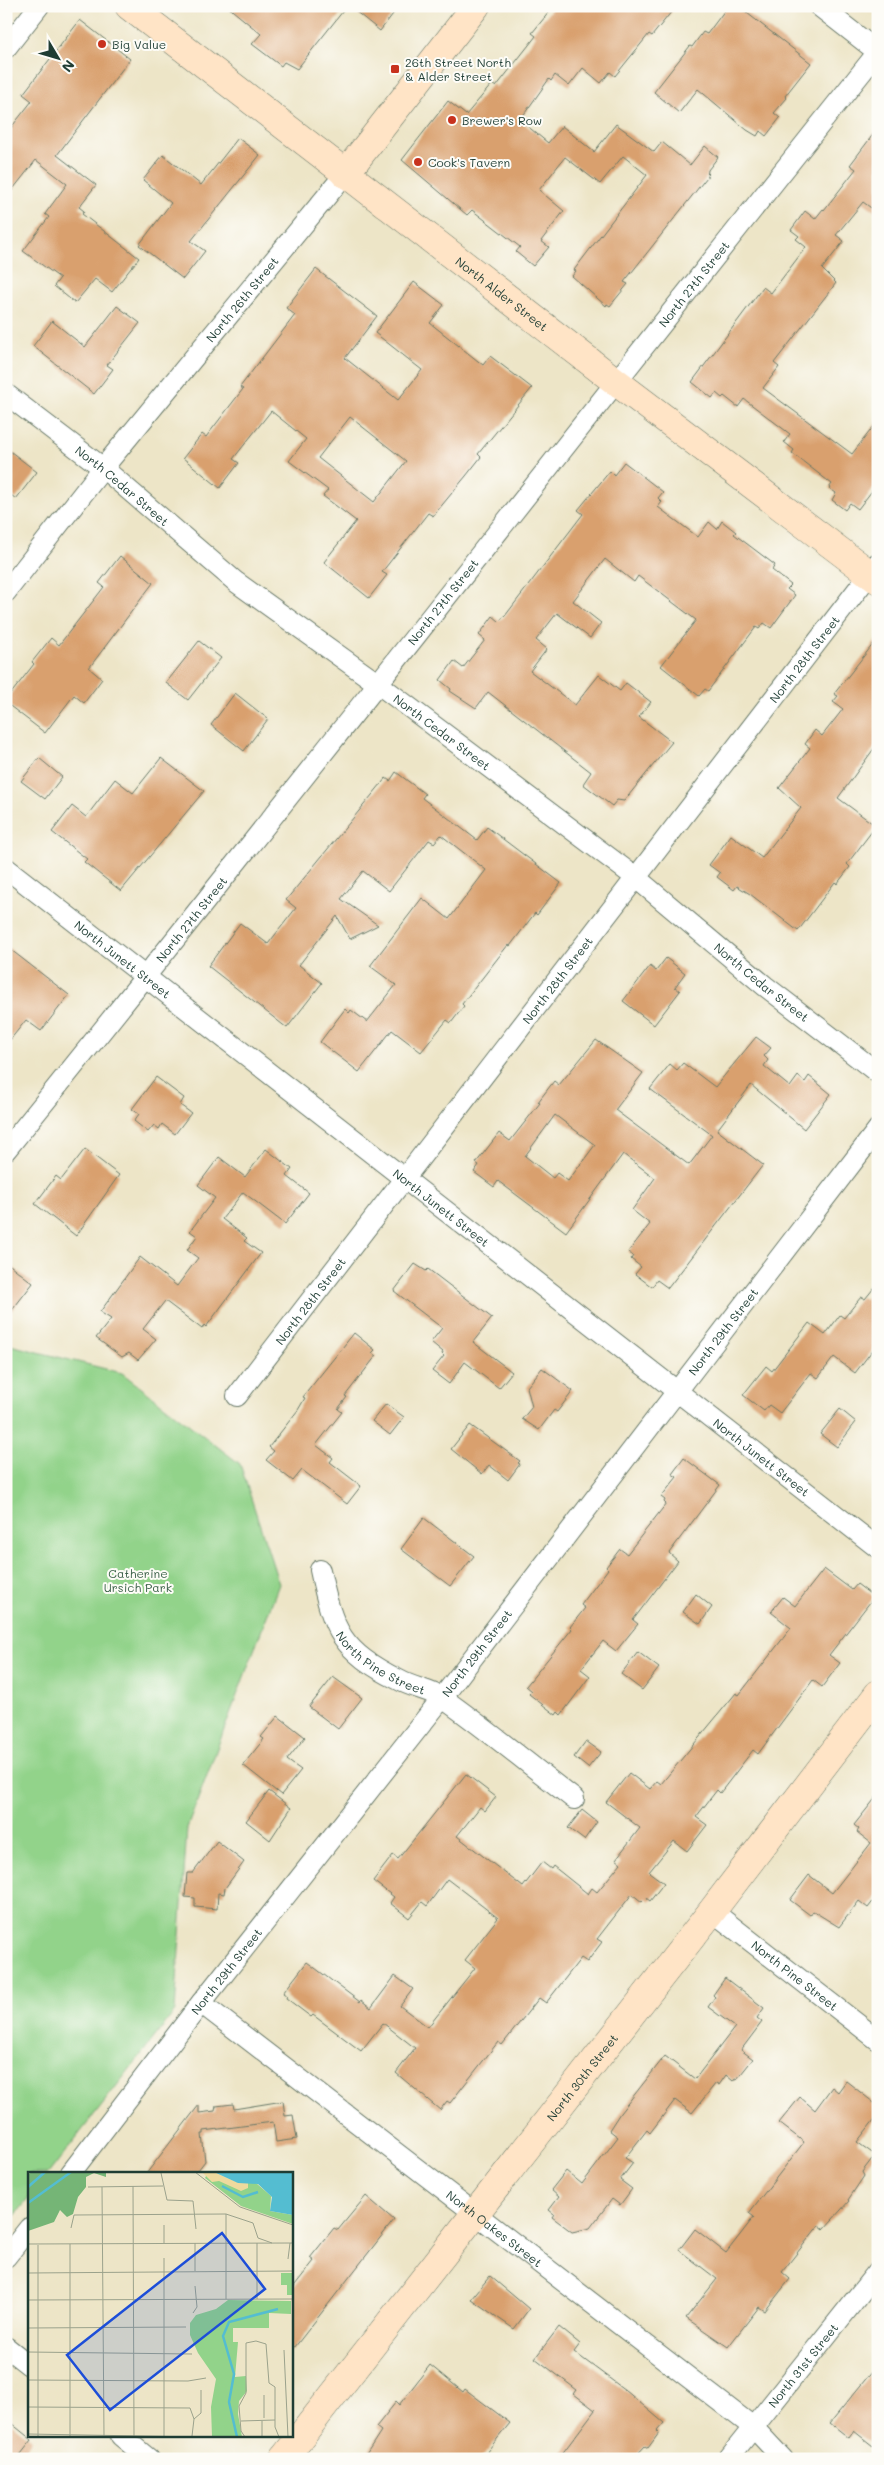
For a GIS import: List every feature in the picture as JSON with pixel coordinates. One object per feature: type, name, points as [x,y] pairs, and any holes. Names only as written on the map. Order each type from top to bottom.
[{"type":"street","points":[[6,48],[39,6]]},
{"type":"street","name":"North Alder Street","points":[[129,6],[615,381],[875,572]]},
{"type":"street","name":"North 26th Street","points":[[6,592],[103,468],[345,174],[476,6]]},
{"type":"street","points":[[819,6],[878,52]]},
{"type":"street","name":"North 27th Street","points":[[6,1150],[146,977],[615,381],[878,52]]},
{"type":"street","name":"North Cedar Street","points":[[6,394],[103,468],[236,582],[377,683],[635,877],[765,986],[878,1073]]},
{"type":"street","name":"North 28th Street","points":[[237,1396],[635,877],[875,572]]},
{"type":"street","name":"North Junett Street","points":[[6,868],[878,1548]]},
{"type":"street","name":"North 29th Street","points":[[72,2172],[201,2003],[442,1698],[878,1129]]},
{"type":"street","name":"North Pine Street","points":[[320,1570],[329,1611],[339,1634],[349,1648],[368,1663],[400,1681],[442,1698],[574,1799]]},
{"type":"street","name":"North 30th Street","points":[[283,2459],[712,1911],[878,1694]]},
{"type":"street","name":"North Pine Street","points":[[712,1911],[878,2040]]},
{"type":"street","name":"North Oakes Street","points":[[201,2003],[753,2427],[783,2459]]},
{"type":"street","points":[[6,2257],[28,2229]]},
{"type":"street","name":"North 31st Street","points":[[728,2459],[878,2271]]},
{"type":"street","points":[[6,2347],[28,2364]]},
{"type":"street","points":[[123,2438],[150,2459]]},
{"type":"green space","name":"Catherine Ursich Park","points":[[6,1344],[122,1373],[240,1464],[279,1584],[187,1828],[175,2011],[50,2172],[28,2172],[28,2199],[6,2227]]},
{"type":"building","points":[[227,6],[347,6],[297,69],[284,62],[281,66],[252,44],[261,34]]},
{"type":"building","points":[[349,6],[399,6],[380,31]]},
{"type":"building","points":[[554,6],[676,6],[652,36],[649,34],[615,76],[610,72],[601,83],[583,68],[569,86],[555,75],[551,81],[549,79],[520,120],[548,143],[562,126],[594,152],[616,124],[654,152],[662,142],[690,165],[705,146],[718,157],[708,170],[707,177],[624,282],[628,284],[610,306],[607,304],[606,306],[572,276],[576,271],[574,270],[647,175],[623,156],[600,184],[565,157],[539,190],[564,211],[541,241],[549,247],[533,266],[516,252],[520,247],[472,210],[467,215],[402,160],[448,101],[466,115],[492,84],[496,87],[536,36],[532,33]]},
{"type":"building","points":[[728,6],[738,6],[811,63],[785,96],[787,98],[774,113],[780,118],[766,136],[760,131],[757,136],[747,130],[698,89],[679,113],[654,92],[690,46],[692,47],[703,32],[707,34]]},
{"type":"building","points":[[80,20],[130,59],[57,155],[96,185],[79,207],[84,211],[82,214],[139,258],[112,292],[95,279],[75,303],[54,286],[60,278],[23,251],[49,217],[45,214],[67,184],[36,160],[6,198],[6,134],[32,101],[23,94]]},
{"type":"building","points":[[878,128],[878,213],[863,202],[836,235],[844,241],[822,269],[836,283],[774,363],[779,367],[763,388],[852,454],[878,421],[878,483],[858,509],[850,503],[845,510],[832,500],[836,493],[829,488],[832,484],[792,453],[794,450],[784,442],[790,434],[744,399],[738,407],[724,396],[722,398],[716,393],[712,398],[692,382],[763,287],[771,293],[806,247],[796,239],[799,236],[791,230],[805,211],[815,219],[824,210],[856,169],[850,165]]},
{"type":"building","points":[[238,138],[260,155],[191,241],[205,251],[183,279],[139,245],[171,203],[143,180],[163,155],[201,185]]},
{"type":"building","points":[[316,269],[377,316],[345,358],[398,400],[422,370],[375,333],[414,282],[444,305],[430,323],[483,365],[490,356],[532,388],[478,454],[481,457],[466,476],[433,516],[428,513],[382,572],[387,575],[369,598],[324,562],[356,521],[323,496],[328,490],[289,461],[306,439],[271,411],[233,459],[239,463],[220,488],[183,458],[202,434],[206,437],[243,389],[240,387],[295,315],[286,308]],"holes":[[[350,417],[406,461],[374,502],[318,458]]]},
{"type":"building","points":[[117,306],[140,323],[107,365],[113,369],[94,394],[33,346],[52,321],[85,347]]},
{"type":"building","points":[[6,448],[37,472],[16,499],[6,491]]},
{"type":"building","points":[[624,462],[663,492],[658,498],[662,502],[658,507],[698,537],[709,522],[717,529],[722,521],[736,532],[734,534],[775,565],[772,570],[791,585],[787,589],[795,595],[771,628],[764,623],[759,629],[756,627],[708,691],[705,689],[699,696],[661,666],[696,620],[638,576],[634,582],[605,559],[573,601],[601,623],[590,638],[557,613],[536,640],[547,649],[530,671],[575,705],[599,675],[620,691],[626,683],[651,702],[639,717],[672,742],[624,801],[617,800],[612,806],[583,784],[591,772],[488,692],[476,708],[450,691],[451,689],[440,680],[454,661],[463,668],[485,640],[479,635],[493,616],[499,621],[505,616],[583,514],[578,510],[610,471],[614,475]]},
{"type":"building","points":[[120,556],[153,583],[89,668],[102,679],[84,703],[74,695],[45,733],[6,703],[6,700],[34,664],[32,662],[51,638],[59,645],[104,587],[99,583]]},
{"type":"building","points":[[878,638],[878,743],[838,798],[876,826],[847,864],[850,867],[837,884],[835,882],[798,931],[750,894],[737,886],[734,890],[717,877],[720,873],[709,865],[731,835],[762,858],[801,808],[779,788],[810,748],[805,744],[815,730],[822,736],[843,709],[833,702],[838,696],[834,694]]},
{"type":"building","points":[[199,641],[221,658],[188,700],[166,683]]},
{"type":"building","points":[[235,693],[268,719],[244,751],[211,725]]},
{"type":"building","points":[[39,758],[62,777],[45,799],[21,781]]},
{"type":"building","points":[[161,758],[204,791],[121,891],[84,862],[87,859],[52,832],[72,806],[86,817],[115,779],[133,793]]},
{"type":"building","points":[[396,772],[425,794],[422,798],[477,840],[487,827],[561,883],[537,915],[535,913],[510,946],[508,945],[462,1004],[464,1006],[451,1023],[447,1020],[421,1052],[392,1030],[359,1072],[320,1042],[345,1009],[349,1013],[351,1010],[367,1022],[396,985],[370,966],[422,898],[449,919],[486,870],[441,835],[434,843],[429,840],[389,891],[363,871],[341,899],[378,925],[350,939],[337,916],[299,965],[322,983],[287,1028],[208,966],[240,923],[268,944],[296,908],[286,900],[386,778],[390,781]]},
{"type":"building","points":[[6,946],[69,995],[41,1031],[26,1020],[6,1045]]},
{"type":"building","points":[[666,958],[685,973],[675,987],[680,991],[654,1025],[623,1001],[650,966],[656,971]]},
{"type":"building","points":[[756,1037],[771,1048],[764,1056],[768,1060],[764,1066],[790,1087],[798,1076],[805,1082],[809,1076],[831,1094],[804,1129],[751,1085],[717,1130],[763,1165],[668,1288],[657,1280],[652,1287],[635,1274],[641,1267],[631,1259],[633,1256],[628,1252],[650,1224],[632,1210],[655,1178],[623,1154],[566,1232],[498,1181],[494,1187],[474,1172],[479,1165],[476,1163],[499,1133],[510,1141],[540,1103],[538,1102],[554,1081],[559,1085],[596,1040],[643,1073],[615,1110],[689,1165],[712,1135],[650,1089],[670,1064],[677,1070],[683,1063],[715,1087]],"holes":[[[555,1115],[595,1145],[568,1181],[557,1173],[553,1178],[525,1156]]]},
{"type":"building","points":[[156,1077],[184,1098],[180,1105],[191,1113],[175,1134],[162,1124],[159,1129],[154,1125],[148,1132],[134,1121],[139,1114],[132,1109]]},
{"type":"building","points":[[85,1149],[119,1175],[76,1236],[35,1204],[56,1176],[61,1180]]},
{"type":"building","points":[[266,1149],[292,1169],[287,1176],[309,1193],[285,1224],[243,1192],[222,1219],[247,1238],[244,1241],[261,1253],[206,1327],[204,1325],[202,1329],[165,1301],[143,1329],[156,1339],[138,1360],[129,1353],[122,1357],[96,1338],[111,1319],[100,1312],[140,1257],[177,1286],[198,1258],[187,1250],[197,1236],[190,1231],[215,1198],[198,1185],[219,1157],[245,1177]]},
{"type":"building","points":[[6,1262],[33,1283],[6,1318]]},
{"type":"building","points":[[415,1264],[426,1271],[428,1269],[492,1318],[473,1342],[512,1372],[499,1388],[465,1362],[449,1384],[432,1371],[444,1356],[443,1352],[431,1342],[442,1328],[394,1291]]},
{"type":"building","points":[[878,1283],[878,1343],[855,1373],[834,1357],[818,1378],[811,1373],[780,1413],[769,1405],[764,1411],[743,1395],[766,1366],[772,1371],[809,1323],[825,1335],[840,1315],[844,1318],[861,1297],[865,1299]]},
{"type":"building","points":[[354,1333],[375,1350],[372,1353],[376,1356],[345,1396],[347,1397],[338,1409],[342,1412],[316,1445],[333,1458],[330,1462],[361,1486],[347,1504],[302,1470],[293,1481],[266,1460],[274,1451],[269,1447],[298,1410],[305,1398],[303,1397]]},
{"type":"building","points":[[542,1368],[573,1391],[557,1412],[554,1410],[539,1430],[522,1419],[532,1407],[527,1387]]},
{"type":"building","points":[[386,1404],[404,1417],[390,1435],[372,1421]]},
{"type":"building","points":[[840,1409],[856,1422],[837,1447],[820,1434]]},
{"type":"building","points":[[470,1425],[520,1461],[518,1463],[520,1464],[508,1480],[489,1465],[482,1474],[451,1449]]},
{"type":"building","points":[[684,1458],[720,1485],[669,1553],[678,1561],[633,1620],[638,1624],[616,1651],[603,1641],[581,1669],[590,1676],[561,1715],[558,1712],[556,1715],[529,1694],[532,1691],[526,1686],[572,1629],[570,1627],[585,1608],[581,1605],[608,1569],[606,1567],[620,1549],[627,1554],[666,1504],[665,1500],[661,1497],[677,1477],[672,1474]]},
{"type":"building","points":[[424,1518],[474,1556],[450,1586],[401,1549]]},
{"type":"building","points":[[824,1569],[852,1590],[857,1584],[874,1597],[829,1655],[840,1663],[822,1687],[813,1680],[758,1754],[753,1750],[720,1793],[717,1790],[696,1817],[707,1825],[687,1851],[674,1841],[649,1872],[664,1883],[650,1901],[646,1898],[642,1902],[632,1894],[597,1939],[602,1942],[587,1962],[581,1958],[546,2003],[539,1998],[502,2045],[498,2042],[450,2103],[447,2101],[440,2110],[396,2073],[415,2048],[383,2023],[361,2051],[313,2015],[311,2017],[286,1998],[287,1996],[283,1993],[307,1962],[360,2002],[361,2000],[371,2008],[395,1976],[413,1989],[400,2006],[428,2027],[475,1968],[465,1960],[498,1918],[447,1879],[427,1906],[422,1902],[409,1918],[390,1903],[394,1897],[373,1881],[393,1855],[398,1859],[466,1774],[496,1797],[485,1811],[480,1807],[457,1836],[523,1887],[542,1862],[551,1869],[553,1866],[588,1894],[592,1888],[597,1892],[621,1863],[616,1859],[640,1828],[606,1802],[629,1773],[650,1789],[657,1781],[661,1784],[736,1693],[739,1695],[791,1628],[771,1612],[783,1597],[795,1606]]},
{"type":"building","points":[[696,1594],[712,1607],[700,1624],[683,1612]]},
{"type":"building","points":[[638,1652],[659,1668],[642,1690],[621,1674]]},
{"type":"building","points":[[333,1677],[362,1698],[338,1729],[309,1707]]},
{"type":"building","points":[[278,1716],[305,1737],[287,1760],[301,1770],[281,1795],[243,1765],[264,1739],[261,1737]]},
{"type":"building","points":[[586,1741],[601,1752],[588,1768],[574,1757]]},
{"type":"building","points":[[269,1791],[291,1808],[270,1840],[246,1821]]},
{"type":"building","points":[[878,1795],[878,1895],[868,1908],[859,1901],[839,1927],[813,1911],[810,1915],[790,1900],[809,1875],[832,1893],[871,1843],[857,1832],[859,1829],[854,1825]]},
{"type":"building","points":[[582,1810],[597,1822],[584,1840],[568,1828]]},
{"type":"building","points":[[217,1841],[244,1862],[225,1888],[224,1894],[218,1893],[217,1909],[195,1907],[195,1898],[185,1897],[187,1873],[193,1873]]},
{"type":"building","points":[[725,1978],[764,2008],[757,2018],[762,2022],[741,2050],[753,2059],[737,2079],[735,2078],[733,2081],[726,2075],[719,2085],[716,2083],[692,2113],[675,2100],[650,2133],[647,2130],[625,2158],[633,2163],[620,2180],[632,2189],[620,2205],[612,2199],[590,2228],[572,2232],[552,2217],[554,2214],[549,2210],[559,2197],[551,2190],[566,2171],[582,2184],[618,2137],[609,2130],[620,2113],[665,2056],[695,2079],[735,2027],[708,2007],[715,1997],[713,1995]]},
{"type":"building","points":[[846,2081],[878,2106],[878,2115],[857,2142],[875,2155],[862,2172],[864,2176],[849,2201],[824,2229],[819,2225],[782,2272],[790,2279],[765,2311],[759,2307],[728,2347],[686,2318],[717,2279],[679,2250],[695,2229],[726,2253],[754,2217],[749,2213],[804,2142],[779,2123],[800,2097],[815,2110],[832,2087],[838,2092]]},
{"type":"building","points":[[283,2101],[285,2116],[293,2115],[297,2139],[276,2142],[273,2122],[204,2131],[204,2134],[202,2134],[205,2161],[197,2172],[148,2172],[199,2105],[199,2113],[215,2111],[216,2106],[233,2104],[234,2109]]},
{"type":"building","points":[[366,2196],[394,2220],[292,2351],[292,2289],[314,2261],[310,2258],[334,2228],[338,2230]]},
{"type":"building","points":[[490,2276],[529,2309],[514,2329],[471,2299]]},
{"type":"building","points":[[559,2327],[580,2344],[574,2352],[625,2390],[664,2423],[657,2431],[659,2433],[648,2448],[645,2446],[633,2459],[558,2459],[595,2410],[574,2394],[577,2390],[535,2358]]},
{"type":"building","points":[[878,2364],[878,2450],[854,2431],[849,2438],[830,2423]]},
{"type":"building","points":[[430,2365],[463,2392],[465,2389],[510,2423],[481,2459],[363,2459],[381,2431],[376,2427],[396,2402],[399,2405]]},
{"type":"building","points":[[6,2419],[32,2440],[17,2459],[6,2459]]},
{"type":"place","name":"Big Value","points":[[102,44]]},
{"type":"place","name":"26th Street North & Alder Street","points":[[395,69]]},
{"type":"place","name":"Brewer's Row","points":[[452,120]]},
{"type":"place","name":"Cook's Tavern","points":[[418,162]]}]
